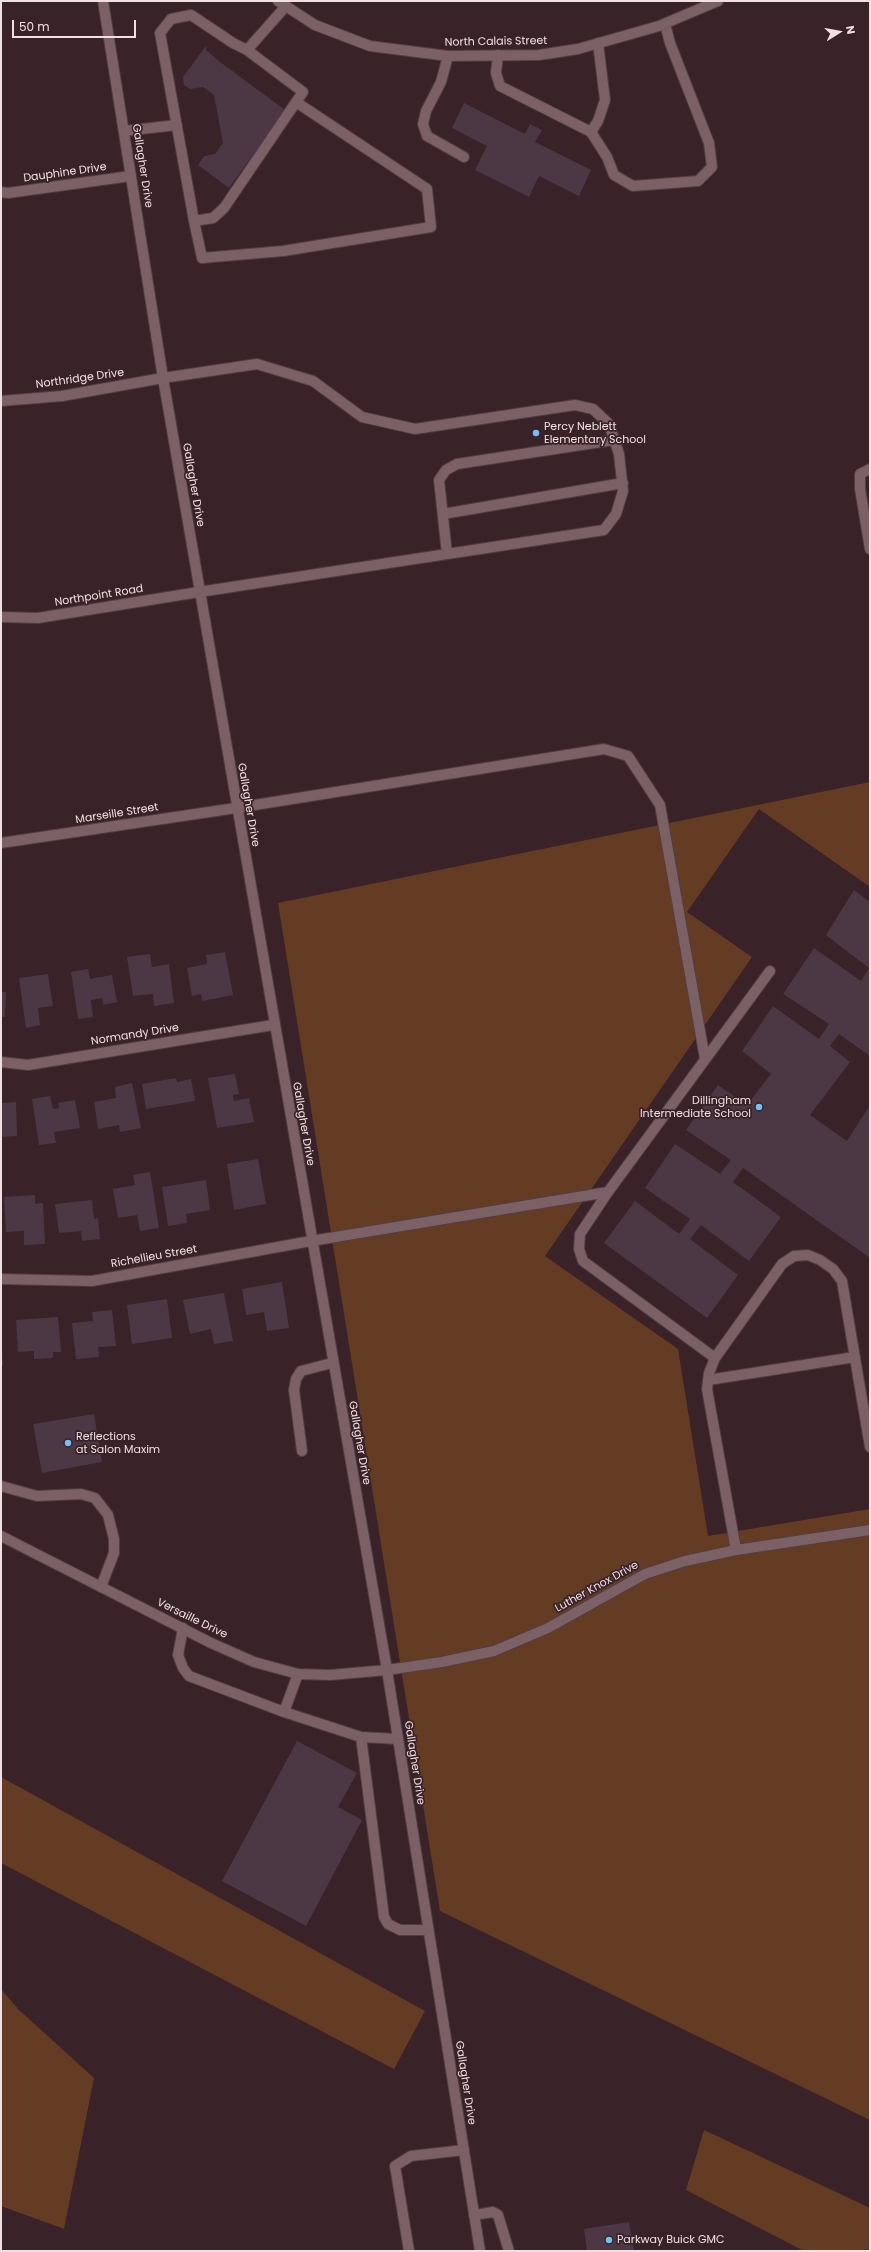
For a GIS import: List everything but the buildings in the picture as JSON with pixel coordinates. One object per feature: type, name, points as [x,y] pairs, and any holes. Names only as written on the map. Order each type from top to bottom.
[{"type":"street","name":"Gallagher Drive","points":[[103,1],[163,378],[236,808],[332,1363],[387,1670],[480,2251]]},
{"type":"street","name":"North Calais Street","points":[[282,4],[315,25],[370,46],[448,56],[539,55],[578,49],[665,24],[718,1]]},
{"type":"street","points":[[247,50],[282,4]]},
{"type":"street","points":[[194,221],[213,218],[224,208],[296,102],[303,92],[247,50],[233,43],[191,15],[171,19],[160,33],[178,125],[194,221],[202,258],[283,251],[431,227],[427,190],[296,102]]},
{"type":"street","points":[[498,55],[496,73],[500,86],[591,132],[606,157],[614,175],[633,186],[698,181],[712,167],[709,143],[670,43],[665,24]]},
{"type":"street","points":[[591,132],[598,121],[605,100],[598,44]]},
{"type":"street","points":[[448,56],[441,82],[426,111],[423,124],[428,136],[464,157]]},
{"type":"street","points":[[124,131],[178,125]]},
{"type":"street","name":"Dauphine Drive","points":[[1,192],[131,176]]},
{"type":"street","name":"Northridge Drive","points":[[1,401],[62,396],[163,378],[257,364],[313,381],[362,417],[415,429],[575,405],[593,409],[609,424],[614,440]]},
{"type":"street","points":[[447,554],[439,480],[446,470],[457,464],[614,440]]},
{"type":"street","name":"Northpoint Road","points":[[1,617],[38,618],[604,530],[616,514],[623,491],[619,454],[614,440]]},
{"type":"street","points":[[870,469],[860,474],[860,489],[870,549]]},
{"type":"street","points":[[442,514],[623,483]]},
{"type":"street","name":"Marseille Street","points":[[1,843],[236,808],[604,749],[628,756],[660,805],[705,1059]]},
{"type":"street","points":[[716,1358],[583,1261],[579,1249],[580,1234],[608,1192],[770,971]]},
{"type":"street","name":"Normandy Drive","points":[[1,1062],[28,1065],[274,1025]]},
{"type":"street","name":"Richellieu Street","points":[[1,1279],[92,1281],[311,1240],[608,1192]]},
{"type":"street","points":[[736,1550],[707,1389],[708,1380],[716,1358],[782,1264],[794,1256],[808,1255],[833,1269],[842,1281],[870,1447]]},
{"type":"street","points":[[708,1380],[855,1357]]},
{"type":"street","points":[[302,1451],[294,1390],[296,1379],[302,1372],[332,1363]]},
{"type":"street","points":[[1,1486],[37,1496],[81,1494],[95,1498],[108,1515],[114,1539],[114,1554],[101,1587]]},
{"type":"street","name":"Luther Knox Drive","points":[[387,1670],[442,1662],[494,1651],[548,1628],[645,1574],[685,1562],[736,1550],[870,1530]]},
{"type":"street","name":"Versaille Drive","points":[[1,1536],[183,1628],[254,1662],[298,1674],[330,1675],[387,1670]]},
{"type":"street","points":[[183,1628],[178,1655],[183,1668],[189,1676],[284,1712],[361,1737],[398,1739]]},
{"type":"street","points":[[284,1712],[298,1674]]},
{"type":"street","points":[[361,1737],[384,1917],[388,1924],[400,1930],[428,1930]]},
{"type":"street","points":[[409,2251],[395,2166],[411,2156],[464,2150]]},
{"type":"street","points":[[474,2215],[493,2212],[498,2215],[510,2251]]},
{"type":"shaded area","points":[[870,782],[870,887],[759,809],[687,912],[752,957],[545,1256],[678,1349],[708,1536],[870,1509],[870,2120],[440,1911],[278,903]]},
{"type":"shaded area","points":[[1,1777],[425,2011],[394,2069],[1,1863]]},
{"type":"shaded area","points":[[1,1989],[18,2009],[94,2078],[64,2229],[1,2206]]},
{"type":"shaded area","points":[[704,2130],[870,2208],[870,2251],[804,2251],[686,2190]]},
{"type":"place","name":"Percy Neblett Elementary School","points":[[536,433]]},
{"type":"place","name":"Dillingham Intermediate School","points":[[759,1107]]},
{"type":"place","name":"Reflections at Salon Maxim","points":[[68,1443]]},
{"type":"place","name":"Parkway Buick GMC","points":[[609,2240]]}]
